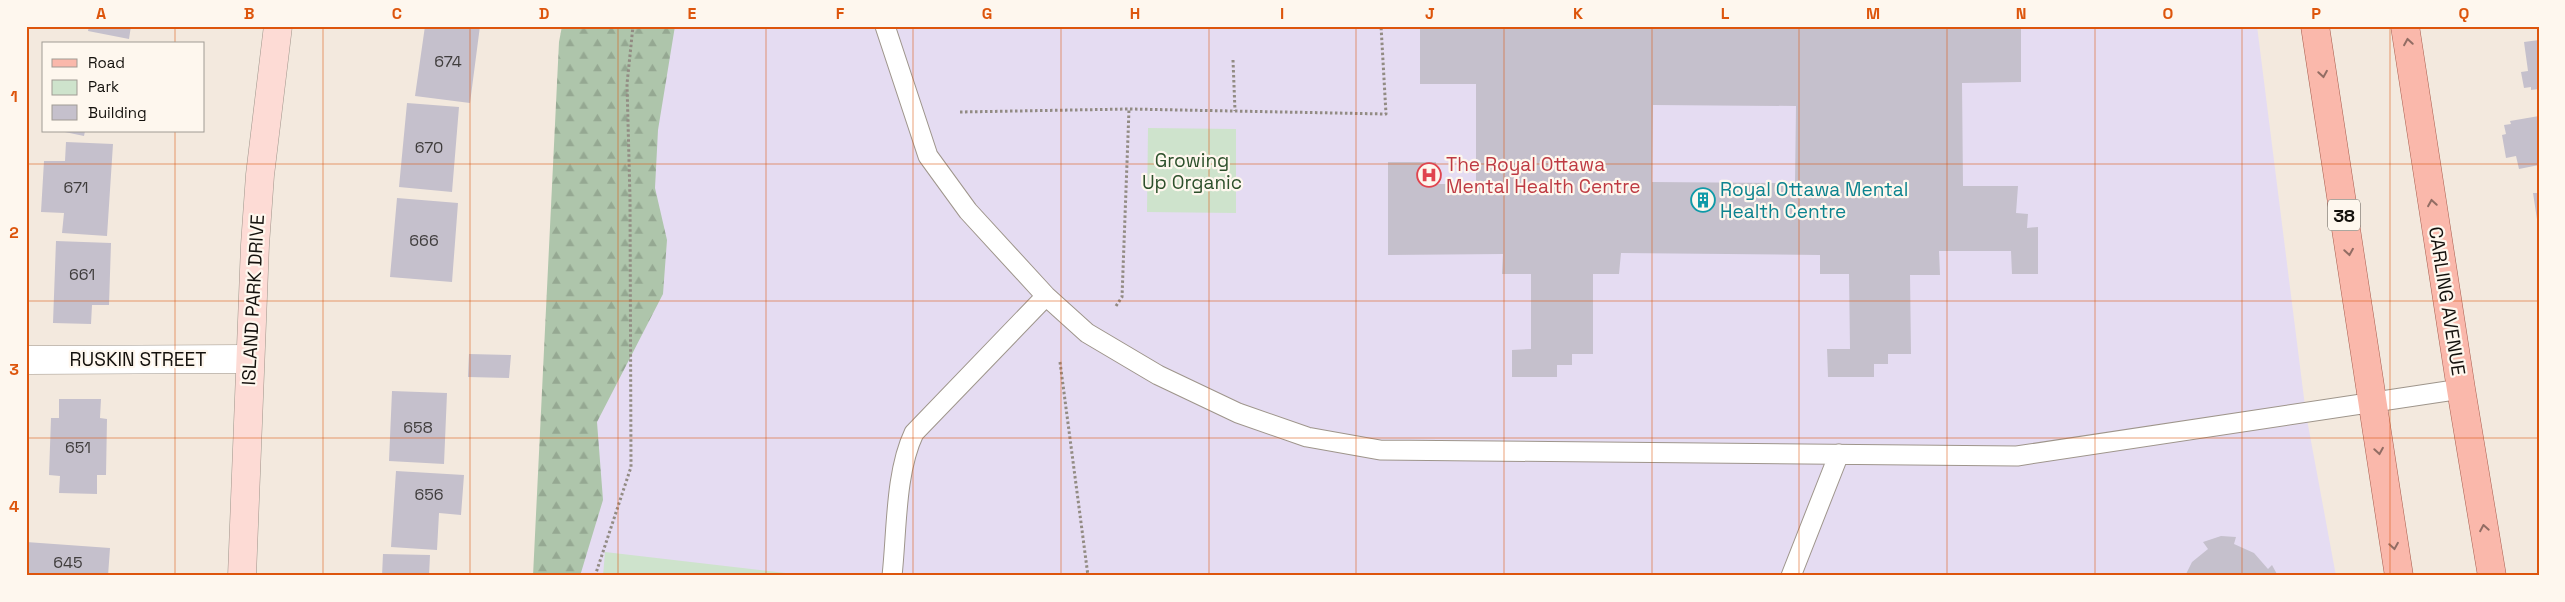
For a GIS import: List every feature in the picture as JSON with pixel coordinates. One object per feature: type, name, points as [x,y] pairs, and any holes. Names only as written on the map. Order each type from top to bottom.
[{"type":"main road","name":"ISLAND PARK DRIVE","points":[[242,576],[249,359],[260,175],[278,26]]},
{"type":"main road","name":"38","points":[[2315,26],[2399,576]]},
{"type":"main road","name":"CARLING AVENUE","points":[[2405,26],[2492,576]]},
{"type":"street","name":"RUSKIN STREET","points":[[26,360],[249,359]]},
{"type":"lane","points":[[885,26],[928,156],[968,211],[1046,296],[1087,334],[1158,376],[1238,413],[1306,437],[1380,450],[2017,456],[2461,389]]},
{"type":"lane","points":[[892,576],[902,473],[906,449],[914,433],[1046,296]]},
{"type":"lane","points":[[1791,576],[1839,454]]},
{"type":"path","points":[[595,576],[631,467],[630,198],[627,84],[633,26]]},
{"type":"path","points":[[960,112],[1130,109],[1386,114],[1381,26]]},
{"type":"path","points":[[1233,60],[1235,111]]},
{"type":"path","points":[[1116,306],[1122,296],[1130,109]]},
{"type":"path","points":[[1060,362],[1088,576]]},
{"type":"shaded area","name":"The Royal Ottawa Mental Health Centre","points":[[594,26],[2257,26],[2306,414],[2336,576],[568,576]]},
{"type":"green space","points":[[562,26],[675,26],[658,130],[655,188],[667,240],[663,294],[597,422],[603,500],[580,576],[533,576],[559,42]]},
{"type":"green space","name":"Growing Up Organic","points":[[1148,128],[1236,129],[1236,213],[1147,212]]},
{"type":"green space","points":[[605,552],[811,576],[603,576]]},
{"type":"building","points":[[89,26],[131,26],[129,39],[88,31]]},
{"type":"building","points":[[425,26],[480,26],[470,103],[415,96]]},
{"type":"building","name":"Royal Ottawa Mental Health Centre","points":[[1420,26],[2021,26],[2021,82],[1962,83],[1963,186],[2018,186],[2016,213],[2028,214],[2027,228],[2038,227],[2038,274],[2012,274],[2011,251],[1939,251],[1940,275],[1910,275],[1911,354],[1888,354],[1888,364],[1874,364],[1874,377],[1828,377],[1827,349],[1850,349],[1849,274],[1820,274],[1820,255],[1621,253],[1619,274],[1593,274],[1593,354],[1572,354],[1572,365],[1557,365],[1557,377],[1512,377],[1512,350],[1531,349],[1531,274],[1502,274],[1503,254],[1388,255],[1388,162],[1436,162],[1436,184],[1476,184],[1476,84],[1420,84]],"holes":[[[1653,105],[1796,106],[1795,183],[1652,182]]]},
{"type":"building","points":[[2539,40],[2539,89],[2531,90],[2531,87],[2524,88],[2521,72],[2528,71],[2524,42]]},
{"type":"building","points":[[407,103],[459,107],[452,192],[399,187]]},
{"type":"building","points":[[2539,116],[2539,165],[2519,169],[2516,156],[2506,158],[2502,135],[2506,134],[2504,125],[2511,124],[2510,121]]},
{"type":"building","points":[[65,132],[85,132],[84,136]]},
{"type":"building","points":[[66,142],[113,144],[107,236],[62,233],[64,213],[41,212],[44,161],[65,161]]},
{"type":"building","points":[[2533,193],[2539,193],[2539,226],[2538,226]]},
{"type":"building","points":[[397,198],[458,203],[452,282],[390,277]]},
{"type":"building","points":[[56,241],[111,243],[109,305],[92,305],[91,324],[53,323]]},
{"type":"building","points":[[469,354],[511,355],[509,378],[468,377]]},
{"type":"building","points":[[392,391],[447,393],[444,464],[389,461]]},
{"type":"building","points":[[59,399],[101,399],[100,418],[107,419],[106,475],[97,475],[97,494],[59,493],[60,476],[49,475],[51,418],[59,418]]},
{"type":"building","points":[[396,471],[464,475],[461,515],[439,513],[437,550],[391,547]]},
{"type":"building","points":[[2221,536],[2236,537],[2234,544],[2254,553],[2268,569],[2272,565],[2278,576],[2185,576],[2192,562],[2208,549],[2203,542]]},
{"type":"building","points":[[26,542],[110,548],[108,576],[26,576]]},
{"type":"building","points":[[383,554],[430,555],[429,576],[382,576]]},
{"type":"place","name":"The Royal Ottawa Mental Health Centre","points":[[1429,175]]},
{"type":"place","name":"Royal Ottawa Mental Health Centre","points":[[1703,200]]}]
